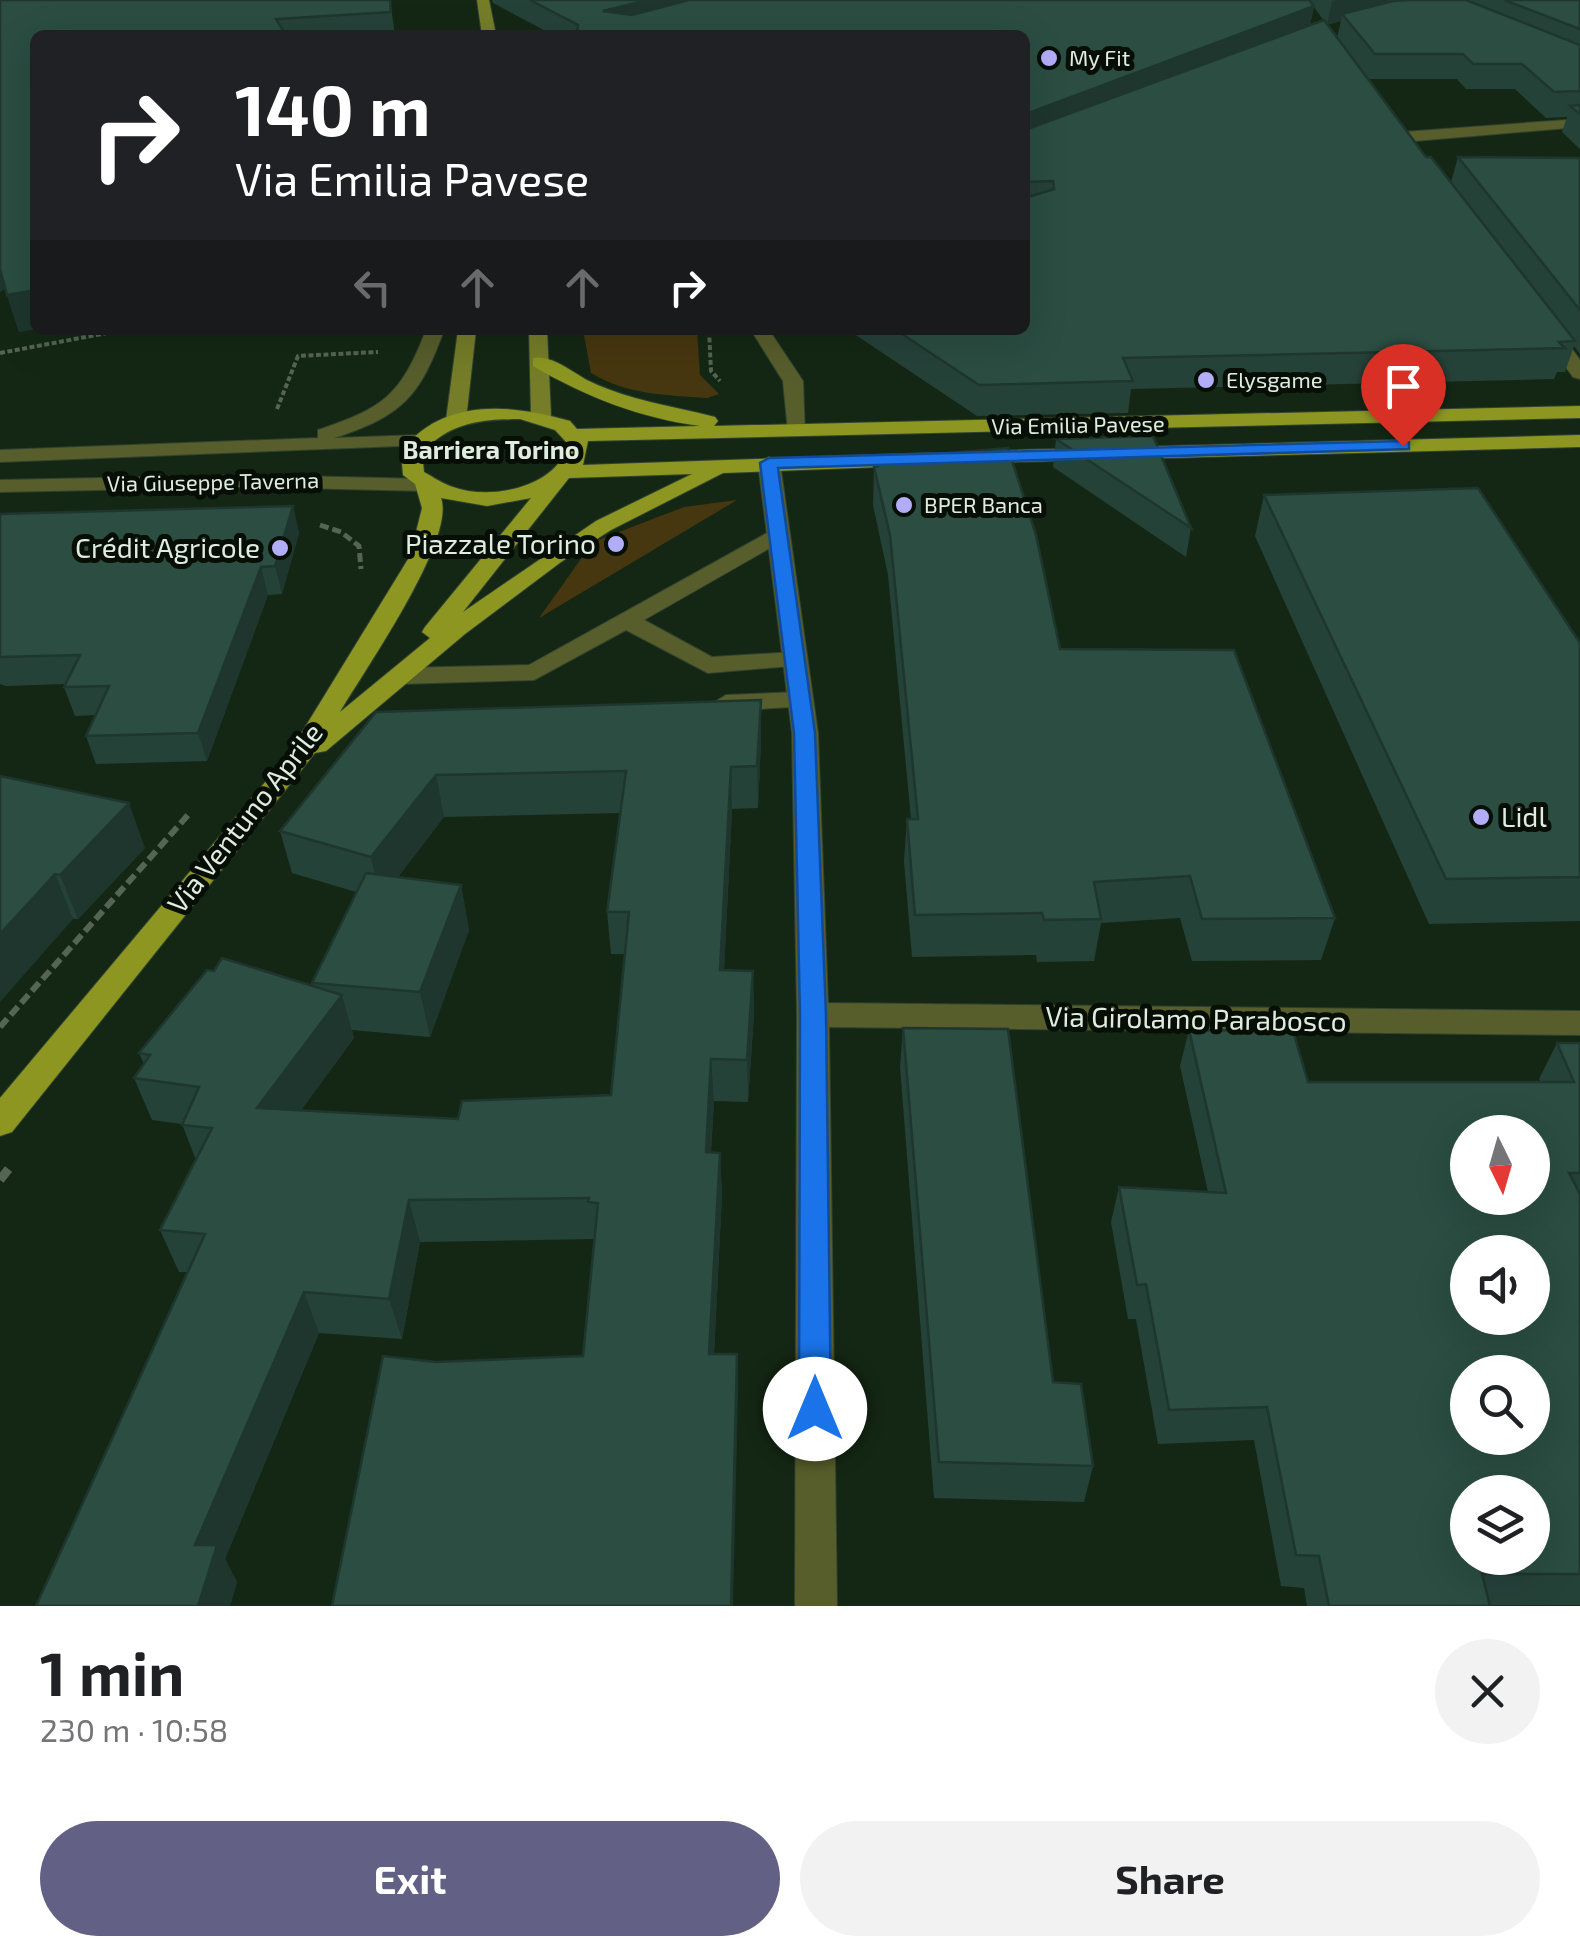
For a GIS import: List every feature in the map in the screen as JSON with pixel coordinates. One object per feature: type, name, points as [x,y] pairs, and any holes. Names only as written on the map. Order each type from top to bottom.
[{"type":"main road","points":[[483,0],[489,30]]},
{"type":"main road","points":[[456,420],[467,335]]},
{"type":"main road","points":[[538,335],[541,416]]},
{"type":"main road","points":[[540,362],[597,394],[644,409],[798,432]]},
{"type":"main road","points":[[399,676],[562,477],[581,447],[576,434],[541,416],[499,412],[456,420],[420,441],[410,464],[425,485],[442,493],[488,499],[512,497],[562,477]]},
{"type":"main road","name":"Via Emilia Pavese","points":[[576,434],[1580,412]]},
{"type":"main road","name":"Via Emilia Pavese","points":[[562,477],[753,463],[1580,441]]},
{"type":"main road","points":[[298,760],[491,601],[598,525],[673,488],[753,463]]},
{"type":"main road","name":"Via Ventuno Aprile","points":[[0,1122],[298,760],[421,556],[433,508],[425,485]]},
{"type":"street","points":[[1415,153],[1399,132],[1580,123]]},
{"type":"street","points":[[1533,310],[1580,373]]},
{"type":"street","points":[[263,446],[322,435],[380,415],[418,379],[433,335]]},
{"type":"street","points":[[763,335],[794,382],[798,432]]},
{"type":"street","name":"Via Giuseppe Taverna","points":[[0,456],[420,441]]},
{"type":"street","points":[[753,463],[776,535],[800,700],[813,1015],[816,1606]]},
{"type":"street","name":"Via Giuseppe Taverna","points":[[0,486],[250,480],[425,485]]},
{"type":"street","points":[[399,676],[534,672],[776,535]]},
{"type":"street","points":[[626,620],[708,665],[794,660]]},
{"type":"street","points":[[703,704],[800,700]]},
{"type":"street","points":[[353,714],[393,714]]},
{"type":"street","name":"Via Girolamo Parabosco","points":[[813,1015],[1580,1023]]},
{"type":"path","points":[[0,353],[96,335]]},
{"type":"path","points":[[708,335],[712,375],[727,384]]},
{"type":"path","points":[[276,411],[298,356],[386,352]]},
{"type":"path","points":[[314,522],[341,532],[359,546],[361,575]]},
{"type":"path","points":[[0,1028],[192,812]]},
{"type":"shaded area","points":[[584,335],[697,335],[700,375],[719,394],[707,398],[662,395],[633,390],[591,373]]},
{"type":"shaded area","points":[[737,500],[539,618],[593,542],[684,507]]},
{"type":"building","points":[[0,0],[390,0],[391,12],[276,19],[283,30],[30,30],[30,291],[7,295],[0,269]]},
{"type":"building","points":[[530,0],[648,0],[603,11],[632,15],[689,0],[1309,0],[1314,6],[1030,112],[1030,30],[578,30],[578,25]]},
{"type":"building","points":[[1410,0],[1466,0],[1580,45],[1580,91],[1554,92],[1522,64],[1473,64],[1463,54],[1375,54],[1342,14]]},
{"type":"building","points":[[1504,0],[1580,0],[1580,29]]},
{"type":"building","points":[[1324,20],[1426,157],[1431,157],[1575,341],[1559,342],[1565,348],[1123,358],[1133,381],[979,385],[904,335],[1030,335],[1030,196],[1054,189],[1053,181],[1030,182],[1030,128]]},
{"type":"building","points":[[1458,157],[1580,158],[1580,310]]},
{"type":"building","points":[[1153,436],[1191,528],[1056,439]]},
{"type":"building","points":[[1008,448],[1036,535],[1060,649],[1234,650],[1335,918],[1202,919],[1190,876],[1094,882],[1101,919],[1044,920],[1042,913],[915,915],[907,819],[918,819],[890,535],[874,467],[903,457]]},
{"type":"building","name":"Lidl","points":[[1478,488],[1580,643],[1580,877],[1446,879],[1264,495]]},
{"type":"building","points":[[293,506],[275,566],[261,567],[198,733],[86,736],[109,686],[64,687],[80,655],[0,657],[0,514]]},
{"type":"building","points":[[761,700],[757,766],[731,767],[720,970],[753,971],[747,1060],[711,1059],[706,1152],[720,1153],[709,1354],[737,1354],[731,1606],[332,1606],[383,1356],[436,1362],[583,1356],[598,1203],[588,1202],[589,1198],[409,1200],[389,1299],[304,1292],[195,1545],[217,1545],[198,1606],[36,1606],[205,1234],[160,1230],[212,1128],[182,1125],[199,1087],[134,1078],[150,1055],[139,1053],[207,970],[214,971],[222,958],[342,995],[257,1108],[458,1119],[462,1101],[611,1095],[629,912],[607,912],[626,771],[436,775],[371,857],[280,831],[376,712]]},
{"type":"building","points":[[0,776],[129,803],[0,934]]},
{"type":"building","points":[[366,873],[461,885],[420,992],[312,983]]},
{"type":"building","points":[[903,1028],[1008,1029],[1053,1382],[1081,1384],[1093,1466],[939,1462]]},
{"type":"building","points":[[1189,1030],[1293,1031],[1308,1082],[1574,1082],[1557,1043],[1580,1043],[1580,1173],[1569,1173],[1580,1194],[1580,1574],[1550,1574],[1550,1475],[1450,1475],[1450,1575],[1482,1575],[1490,1606],[1329,1606],[1319,1556],[1296,1555],[1267,1407],[1169,1410],[1146,1284],[1137,1285],[1119,1187],[1226,1193]]},
{"type":"place","name":"My Fit","points":[[1049,58]]},
{"type":"place","name":"Elysgame","points":[[1206,380]]},
{"type":"place","name":"BPER Banca","points":[[904,505]]},
{"type":"place","name":"Piazzale Torino","points":[[616,544]]},
{"type":"place","name":"Crédit Agricole","points":[[280,548]]},
{"type":"place","name":"Lidl","points":[[1481,817]]},
{"type":"district","name":"Barriera Torino","points":[[491,450]]},
{"type":"route","points":[[815,1409],[813,1015],[804,733],[769,463],[1403,446]]}]
